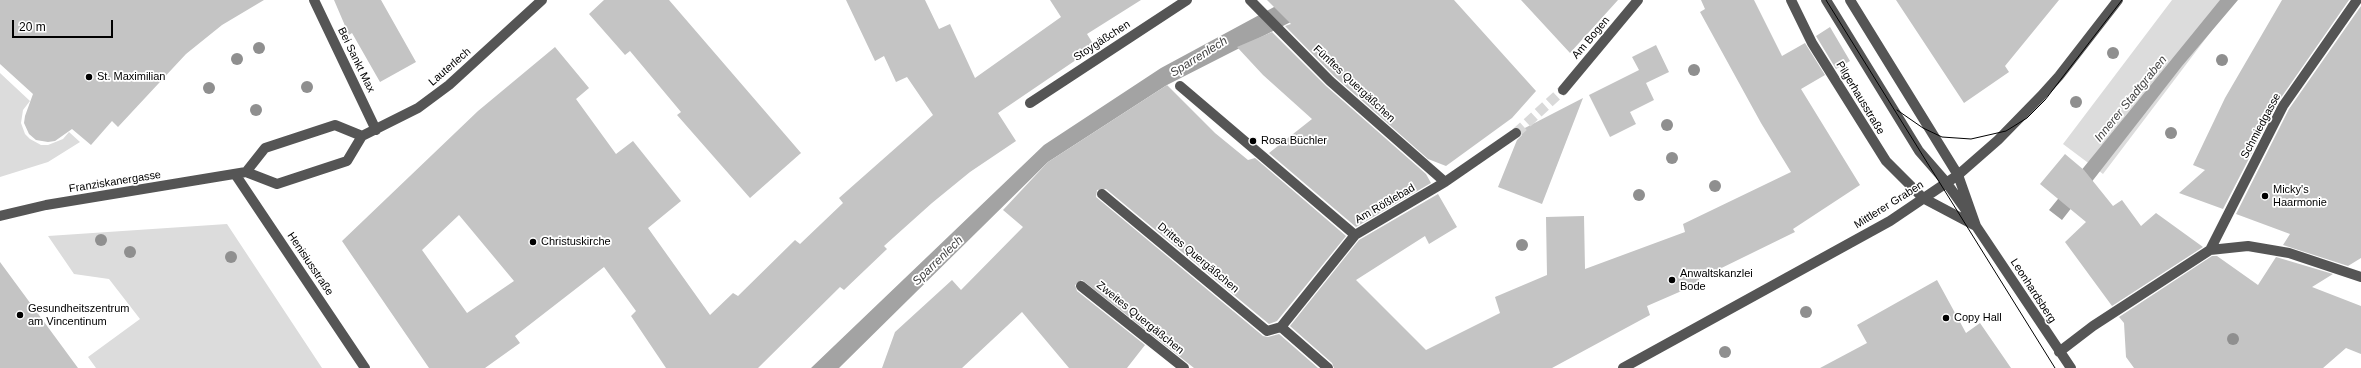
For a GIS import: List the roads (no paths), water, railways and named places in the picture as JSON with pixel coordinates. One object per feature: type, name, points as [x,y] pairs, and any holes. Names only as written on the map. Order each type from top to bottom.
[{"type":"street","name":"Bei Sankt Max","points":[[314,0],[376,130]]},
{"type":"street","name":"Lauterlech","points":[[362,136],[418,108],[449,85],[542,0]]},
{"type":"street","name":"Stoygäßchen","points":[[1030,103],[1187,0]]},
{"type":"street","name":"Fünftes Quergäßchen","points":[[1250,0],[1330,81],[1445,182]]},
{"type":"street","name":"Am Bogen","points":[[1562,90],[1638,0]]},
{"type":"street","name":"Pilgerhausstraße","points":[[1791,0],[1812,43],[1876,147],[1886,161],[1923,198]]},
{"type":"street","points":[[1826,0],[1919,151],[1946,182],[1976,226]]},
{"type":"street","points":[[1850,0],[1958,175]]},
{"type":"street","name":"Mittlerer Graben","points":[[1623,368],[1890,221],[1958,175],[1998,140],[2059,76],[2118,0]]},
{"type":"street","name":"Schmiedgasse","points":[[2210,250],[2283,106],[2357,0]]},
{"type":"street","points":[[1180,86],[1355,235]]},
{"type":"street","points":[[235,174],[246,172],[277,184],[347,161],[362,136],[335,125],[266,148],[246,172]]},
{"type":"street","name":"Am Rößlebad","points":[[1282,327],[1355,235],[1445,182],[1516,133]]},
{"type":"street","name":"Franziskanergasse","points":[[0,216],[46,205],[235,174]]},
{"type":"street","name":"Henisiusstraße","points":[[235,174],[365,368]]},
{"type":"street","name":"Leonhardsberg","points":[[1958,175],[1976,226],[2070,368]]},
{"type":"street","name":"Drittes Quergäßchen","points":[[1102,194],[1267,332],[1282,327]]},
{"type":"street","name":"Leonhardsberg","points":[[1923,198],[1976,226]]},
{"type":"street","points":[[2059,352],[2093,326],[2210,250],[2248,246],[2289,253],[2361,277]]},
{"type":"street","name":"Zweites Quergäßchen","points":[[1081,286],[1184,368]]},
{"type":"street","points":[[1282,327],[1328,368]]},
{"type":"water","name":"Sparrenlech","points":[[1287,0],[1334,0],[1167,85],[1048,162],[839,368],[811,368],[1044,145],[1161,68]]},
{"type":"water","points":[[2220,0],[2238,0],[2182,66],[2062,220],[2049,210]]},
{"type":"tunnel","points":[[1516,133],[1563,90]]},
{"type":"tram line","points":[[1826,0],[2055,368]]},
{"type":"tram line","points":[[1897,110],[1923,128],[1942,137],[1971,139],[2006,131],[2027,118],[2045,100],[2122,0]]},
{"type":"place","name":"St. Maximilian","points":[[89,77]]},
{"type":"place","name":"Rosa Büchler","points":[[1253,141]]},
{"type":"place","name":"Micky's Haarmonie","points":[[2265,196]]},
{"type":"place","name":"Christuskirche","points":[[533,242]]},
{"type":"place","name":"Anwaltskanzlei Bode","points":[[1672,280]]},
{"type":"place","name":"Gesundheitszentrum am Vincentinum","points":[[20,315]]},
{"type":"place","name":"Copy Hall","points":[[1946,318]]},
{"type":"water label","name":"Innerer Stadtgraben","points":[[2131,99]]}]
